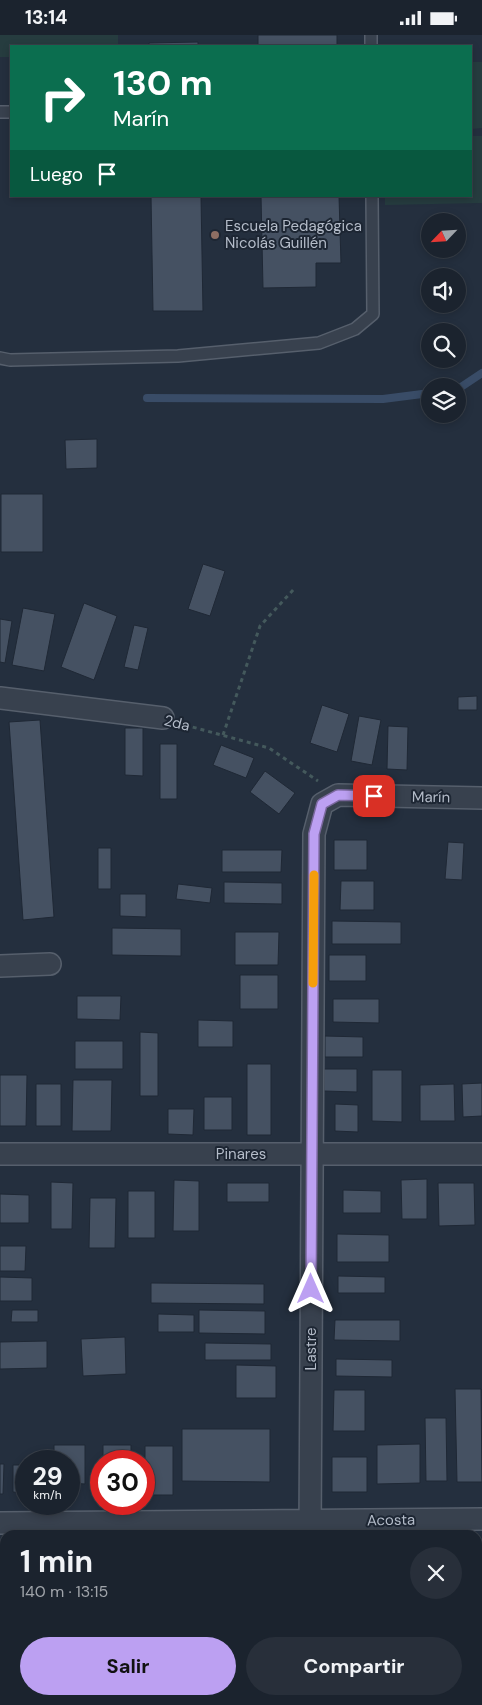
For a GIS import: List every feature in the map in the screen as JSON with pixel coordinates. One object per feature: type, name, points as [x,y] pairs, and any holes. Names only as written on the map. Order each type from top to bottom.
[{"type":"street","name":"2da","points":[[0,698],[163,718]]},
{"type":"street","name":"Marín","points":[[330,800],[482,798]]},
{"type":"street","name":"Lastre","points":[[310,1528],[314,834],[330,800]]},
{"type":"street","points":[[0,965],[50,964]]},
{"type":"street","name":"Pinares","points":[[0,1154],[482,1154]]},
{"type":"street","name":"Acosta","points":[[0,1523],[310,1528],[482,1519]]},
{"type":"lane","points":[[0,358],[10,360],[178,356],[319,343],[355,329],[373,314],[372,197]]},
{"type":"path","points":[[223,735],[260,626],[294,589]]},
{"type":"path","name":"2da","points":[[163,718],[270,748],[330,800]]},
{"type":"green space","points":[[0,35],[118,35],[118,45],[10,45],[10,57],[0,57]]},
{"type":"green space","points":[[472,62],[482,62],[482,128],[472,129]]},
{"type":"green space","points":[[472,136],[482,136],[482,203],[385,205],[385,197],[472,197]]},
{"type":"building","points":[[258,35],[337,35],[337,45],[258,45]]},
{"type":"building","points":[[198,42],[198,45],[149,45],[149,43]]},
{"type":"building","points":[[151,197],[201,197],[203,311],[153,311]]},
{"type":"building","points":[[261,197],[339,197],[341,263],[316,263],[316,287],[263,288]]},
{"type":"building","points":[[97,439],[97,468],[66,469],[65,440]]},
{"type":"building","points":[[1,494],[43,494],[43,552],[1,552]]},
{"type":"building","points":[[203,564],[225,571],[210,616],[188,609]]},
{"type":"building","points":[[84,603],[117,616],[94,680],[61,667]]},
{"type":"building","points":[[23,608],[55,614],[44,671],[12,665]]},
{"type":"building","points":[[0,619],[12,621],[5,663],[0,662]]},
{"type":"building","points":[[134,625],[148,628],[138,670],[124,667]]},
{"type":"building","points":[[477,696],[477,710],[458,710],[458,697]]},
{"type":"building","points":[[322,705],[349,714],[337,752],[310,743]]},
{"type":"building","points":[[359,716],[381,720],[372,765],[351,761]]},
{"type":"building","points":[[40,720],[54,917],[23,920],[9,722]]},
{"type":"building","points":[[388,726],[408,727],[407,770],[387,769]]},
{"type":"building","points":[[125,728],[143,728],[143,776],[125,775]]},
{"type":"building","points":[[160,744],[177,744],[177,799],[160,799]]},
{"type":"building","points":[[221,745],[254,758],[246,778],[213,765]]},
{"type":"building","points":[[265,771],[295,793],[279,814],[250,792]]},
{"type":"building","points":[[334,840],[367,840],[367,870],[334,870]]},
{"type":"building","points":[[448,842],[464,843],[462,880],[445,879]]},
{"type":"building","points":[[98,848],[111,848],[111,889],[98,889]]},
{"type":"building","points":[[222,850],[282,850],[281,872],[222,872]]},
{"type":"building","points":[[341,881],[374,881],[374,910],[340,910]]},
{"type":"building","points":[[224,882],[282,883],[282,904],[224,903]]},
{"type":"building","points":[[178,884],[212,888],[210,903],[176,899]]},
{"type":"building","points":[[120,894],[146,894],[146,917],[120,916]]},
{"type":"building","points":[[332,921],[401,922],[401,944],[332,944]]},
{"type":"building","points":[[112,928],[181,929],[181,956],[112,955]]},
{"type":"building","points":[[235,932],[279,932],[278,965],[235,965]]},
{"type":"building","points":[[329,955],[366,955],[366,981],[329,981]]},
{"type":"building","points":[[240,975],[278,975],[278,1009],[240,1009]]},
{"type":"building","points":[[77,996],[121,996],[120,1020],[77,1019]]},
{"type":"building","points":[[333,999],[379,999],[379,1023],[333,1022]]},
{"type":"building","points":[[198,1020],[233,1021],[233,1047],[198,1047]]},
{"type":"building","points":[[140,1032],[158,1033],[158,1096],[140,1096]]},
{"type":"building","points":[[325,1036],[363,1037],[363,1057],[325,1057]]},
{"type":"building","points":[[75,1041],[123,1041],[123,1069],[75,1069]]},
{"type":"building","points":[[247,1064],[271,1064],[271,1135],[247,1135]]},
{"type":"building","points":[[324,1069],[357,1069],[357,1092],[324,1091]]},
{"type":"building","points":[[372,1070],[402,1070],[402,1122],[372,1121]]},
{"type":"building","points":[[0,1075],[27,1075],[26,1126],[0,1126]]},
{"type":"building","points":[[73,1080],[112,1080],[111,1131],[72,1131]]},
{"type":"building","points":[[482,1083],[482,1116],[463,1117],[462,1084]]},
{"type":"building","points":[[36,1084],[61,1084],[61,1126],[36,1126]]},
{"type":"building","points":[[454,1084],[455,1121],[420,1121],[420,1085]]},
{"type":"building","points":[[204,1097],[232,1097],[232,1130],[204,1130]]},
{"type":"building","points":[[335,1104],[358,1105],[358,1132],[335,1131]]},
{"type":"building","points":[[168,1109],[194,1109],[193,1135],[168,1134]]},
{"type":"building","points":[[427,1179],[427,1219],[402,1219],[401,1180]]},
{"type":"building","points":[[174,1180],[199,1181],[199,1231],[173,1231]]},
{"type":"building","points":[[51,1182],[73,1183],[72,1229],[51,1229]]},
{"type":"building","points":[[227,1183],[269,1183],[269,1202],[227,1202]]},
{"type":"building","points":[[438,1183],[474,1183],[475,1225],[439,1226]]},
{"type":"building","points":[[343,1190],[381,1191],[381,1213],[343,1213]]},
{"type":"building","points":[[128,1191],[155,1191],[155,1238],[128,1238]]},
{"type":"building","points":[[0,1194],[29,1195],[29,1223],[0,1223]]},
{"type":"building","points":[[90,1198],[116,1198],[115,1248],[89,1248]]},
{"type":"building","points":[[337,1234],[389,1235],[389,1262],[337,1262]]},
{"type":"building","points":[[0,1246],[26,1246],[25,1271],[0,1271]]},
{"type":"building","points":[[338,1276],[385,1277],[385,1293],[338,1293]]},
{"type":"building","points":[[0,1277],[32,1278],[32,1301],[0,1301]]},
{"type":"building","points":[[151,1283],[264,1284],[264,1304],[151,1303]]},
{"type":"building","points":[[12,1310],[38,1310],[38,1322],[11,1322]]},
{"type":"building","points":[[199,1310],[265,1311],[265,1334],[199,1333]]},
{"type":"building","points":[[158,1314],[194,1315],[194,1332],[158,1332]]},
{"type":"building","points":[[335,1320],[400,1320],[400,1341],[334,1340]]},
{"type":"building","points":[[125,1337],[126,1374],[83,1376],[81,1339]]},
{"type":"building","points":[[47,1341],[47,1368],[0,1369],[0,1342]]},
{"type":"building","points":[[205,1343],[271,1344],[271,1360],[205,1360]]},
{"type":"building","points":[[336,1359],[392,1360],[392,1377],[336,1376]]},
{"type":"building","points":[[236,1365],[276,1366],[276,1398],[236,1398]]},
{"type":"building","points":[[455,1389],[481,1389],[482,1482],[457,1482]]},
{"type":"building","points":[[334,1390],[365,1390],[365,1431],[333,1431]]},
{"type":"building","points":[[425,1418],[446,1418],[447,1481],[426,1481]]},
{"type":"building","points":[[182,1429],[270,1429],[270,1482],[182,1481]]},
{"type":"building","points":[[420,1444],[420,1483],[377,1484],[377,1445]]},
{"type":"building","points":[[54,1445],[85,1445],[85,1484],[80,1484],[80,1450],[54,1450]]},
{"type":"building","points":[[103,1445],[131,1445],[131,1450],[103,1450]]},
{"type":"building","points":[[145,1446],[173,1446],[173,1495],[155,1495],[155,1450],[145,1450]]},
{"type":"building","points":[[332,1457],[367,1457],[367,1492],[332,1492]]},
{"type":"building","points":[[0,1464],[4,1464],[3,1494],[0,1494]]},
{"type":"building","points":[[13,1465],[15,1465],[15,1492],[13,1492]]},
{"type":"waterway","points":[[466,384],[482,373]]},
{"type":"waterway","points":[[147,398],[383,399],[421,394]]},
{"type":"slow traffic","points":[[313,983],[314,875]]},
{"type":"place","name":"Escuela Pedagógica Nicolás Guillén","points":[[215,235]]},
{"type":"route","points":[[311,1289],[314,834],[322,804],[338,795],[374,796]]}]
